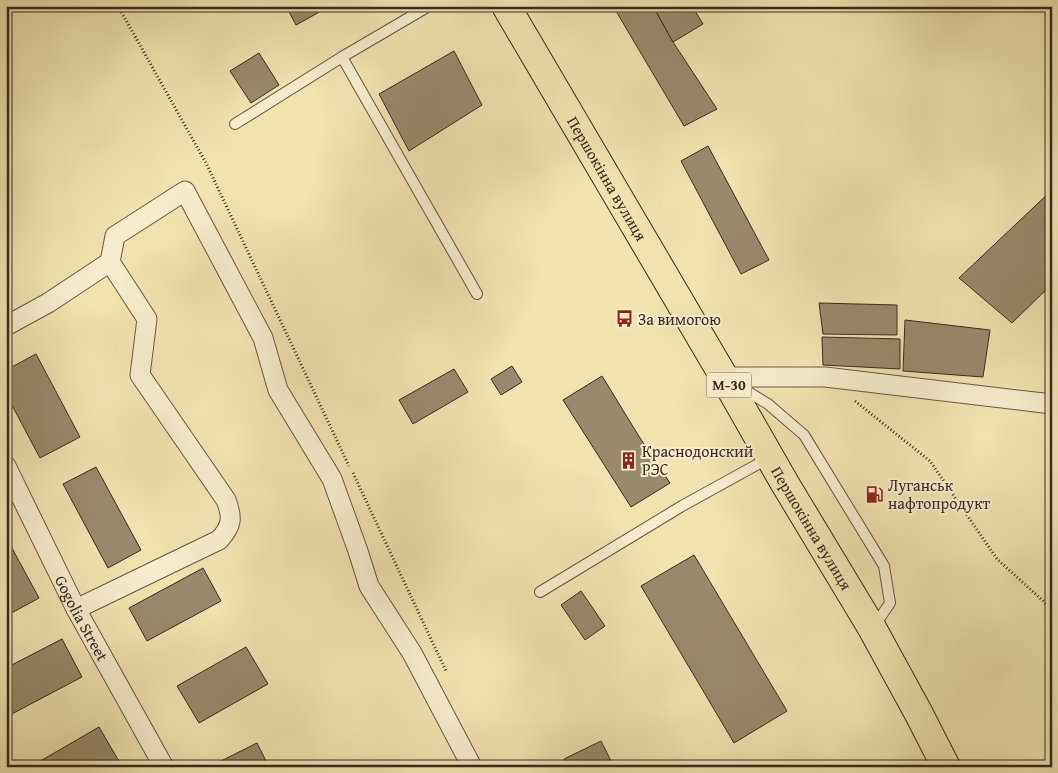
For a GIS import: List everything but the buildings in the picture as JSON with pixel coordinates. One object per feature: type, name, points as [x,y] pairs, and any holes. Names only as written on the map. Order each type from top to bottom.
[{"type":"highway","name":"Першокінна вулиця","points":[[506,6],[770,458],[872,628],[946,767]]},
{"type":"street","points":[[76,609],[219,540],[231,522],[226,500],[140,375],[147,318],[110,262],[115,236],[185,190],[263,338],[278,390],[332,479],[369,586],[412,653],[472,767]]},
{"type":"street","points":[[6,326],[48,303],[110,262]]},
{"type":"street","points":[[724,377],[825,377],[1052,404]]},
{"type":"street","name":"Gogolia Street","points":[[6,466],[76,609],[164,767]]},
{"type":"lane","points":[[235,124],[342,57],[429,6]]},
{"type":"lane","points":[[342,57],[477,294]]},
{"type":"lane","points":[[724,377],[768,404],[804,435],[884,566],[890,603],[872,628]]},
{"type":"lane","points":[[540,592],[682,506],[770,458]]},
{"type":"path","points":[[118,6],[206,163],[449,677]]},
{"type":"path","points":[[825,377],[930,460],[997,559],[1052,610]]},
{"type":"place","name":"За вимогою","points":[[624,319]]},
{"type":"place","name":"Краснодонский РЭС","points":[[628,460]]},
{"type":"place","name":"Луганськ нафтопродукт","points":[[874,494]]}]
